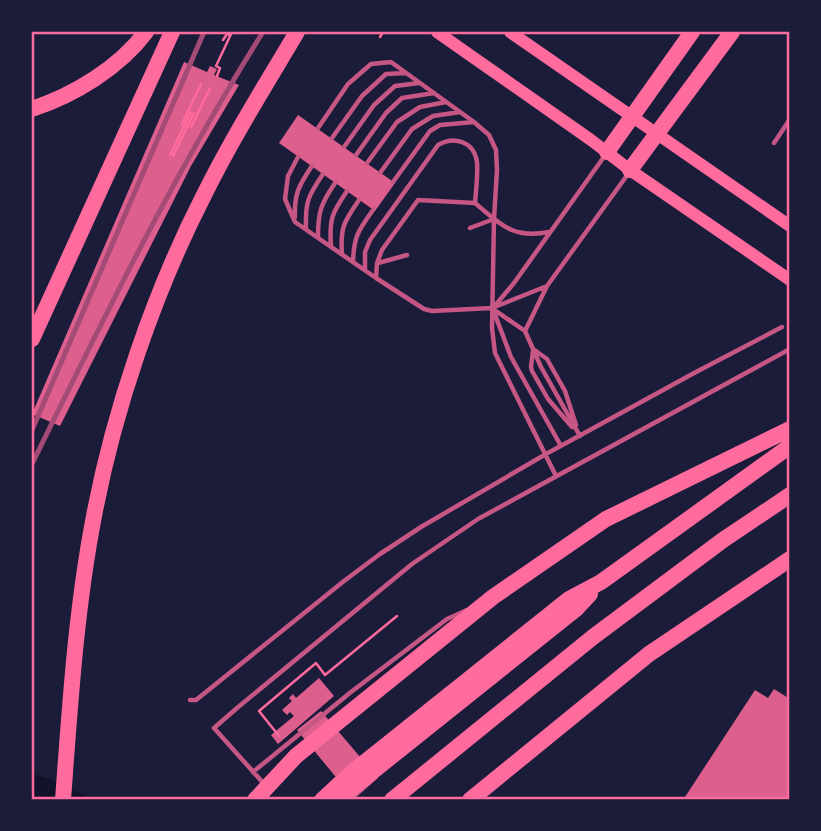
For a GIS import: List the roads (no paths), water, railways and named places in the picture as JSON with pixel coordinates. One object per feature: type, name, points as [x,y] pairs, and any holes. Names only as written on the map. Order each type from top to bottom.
[{"type":"highway","points":[[32,109],[88,83],[118,61],[146,32]]},
{"type":"highway","points":[[32,339],[172,32]]},
{"type":"highway","points":[[63,800],[82,586],[109,447],[165,280],[202,197],[297,32]]},
{"type":"highway","points":[[607,152],[692,32]]},
{"type":"highway","points":[[630,170],[732,32]]},
{"type":"highway","points":[[255,800],[296,756],[493,597],[606,519],[789,429]]},
{"type":"highway","points":[[322,800],[350,774],[569,599],[601,582],[789,446]]},
{"type":"highway","points":[[392,800],[593,637],[723,540],[789,495]]},
{"type":"highway","points":[[470,800],[649,654],[789,559]]},
{"type":"highway","points":[[337,800],[576,609],[601,582]]},
{"type":"main road","points":[[437,32],[630,170],[789,279]]},
{"type":"main road","points":[[510,32],[789,226]]},
{"type":"lane","points":[[318,128],[348,84],[371,64],[391,62],[489,135],[496,150],[497,170],[492,308],[495,353],[556,476]]},
{"type":"lane","points":[[332,138],[362,96],[386,74],[407,74]]},
{"type":"lane","points":[[344,147],[374,105],[395,86],[420,83]]},
{"type":"lane","points":[[356,155],[387,113],[402,98],[435,93]]},
{"type":"lane","points":[[367,163],[397,122],[421,107],[447,102]]},
{"type":"lane","points":[[380,173],[412,129],[433,116],[461,112]]},
{"type":"lane","points":[[774,143],[789,119]]},
{"type":"lane","points":[[393,182],[430,131],[440,125],[474,122]]},
{"type":"lane","points":[[365,271],[365,252],[370,240],[438,145],[456,140],[467,144],[474,152],[477,163],[475,203]]},
{"type":"lane","points":[[492,308],[514,283],[607,152]]},
{"type":"lane","points":[[299,157],[288,176],[285,199],[295,222],[416,304],[432,311],[492,308],[547,286]]},
{"type":"lane","points":[[295,222],[295,202],[299,185],[312,166]]},
{"type":"lane","points":[[524,331],[547,286],[630,170]]},
{"type":"lane","points":[[306,230],[305,210],[310,193],[323,174]]},
{"type":"lane","points":[[318,238],[318,219],[323,202],[335,183]]},
{"type":"lane","points":[[331,247],[330,227],[334,210],[347,191]]},
{"type":"lane","points":[[342,255],[341,234],[347,218],[359,200]]},
{"type":"lane","points":[[376,278],[377,263],[382,250],[418,200],[475,203],[494,219],[518,233],[550,232]]},
{"type":"lane","points":[[353,262],[354,242],[361,226],[373,210]]},
{"type":"lane","points":[[470,228],[494,219]]},
{"type":"lane","points":[[377,263],[407,255]]},
{"type":"lane","points":[[492,308],[524,331],[580,436]]},
{"type":"lane","points":[[492,308],[512,357],[561,446]]},
{"type":"lane","points":[[190,700],[196,699],[380,554],[421,527],[546,454],[782,327]]},
{"type":"lane","points":[[533,349],[547,359],[565,391],[580,436]]},
{"type":"lane","points":[[533,349],[532,371],[548,399],[580,436]]},
{"type":"lane","points":[[266,787],[214,728],[412,564],[478,519],[789,349]]},
{"type":"lane","points":[[253,772],[351,692],[447,619],[493,597]]},
{"type":"railway","points":[[32,430],[204,32]]},
{"type":"railway","points":[[32,464],[171,191],[263,32]]}]
